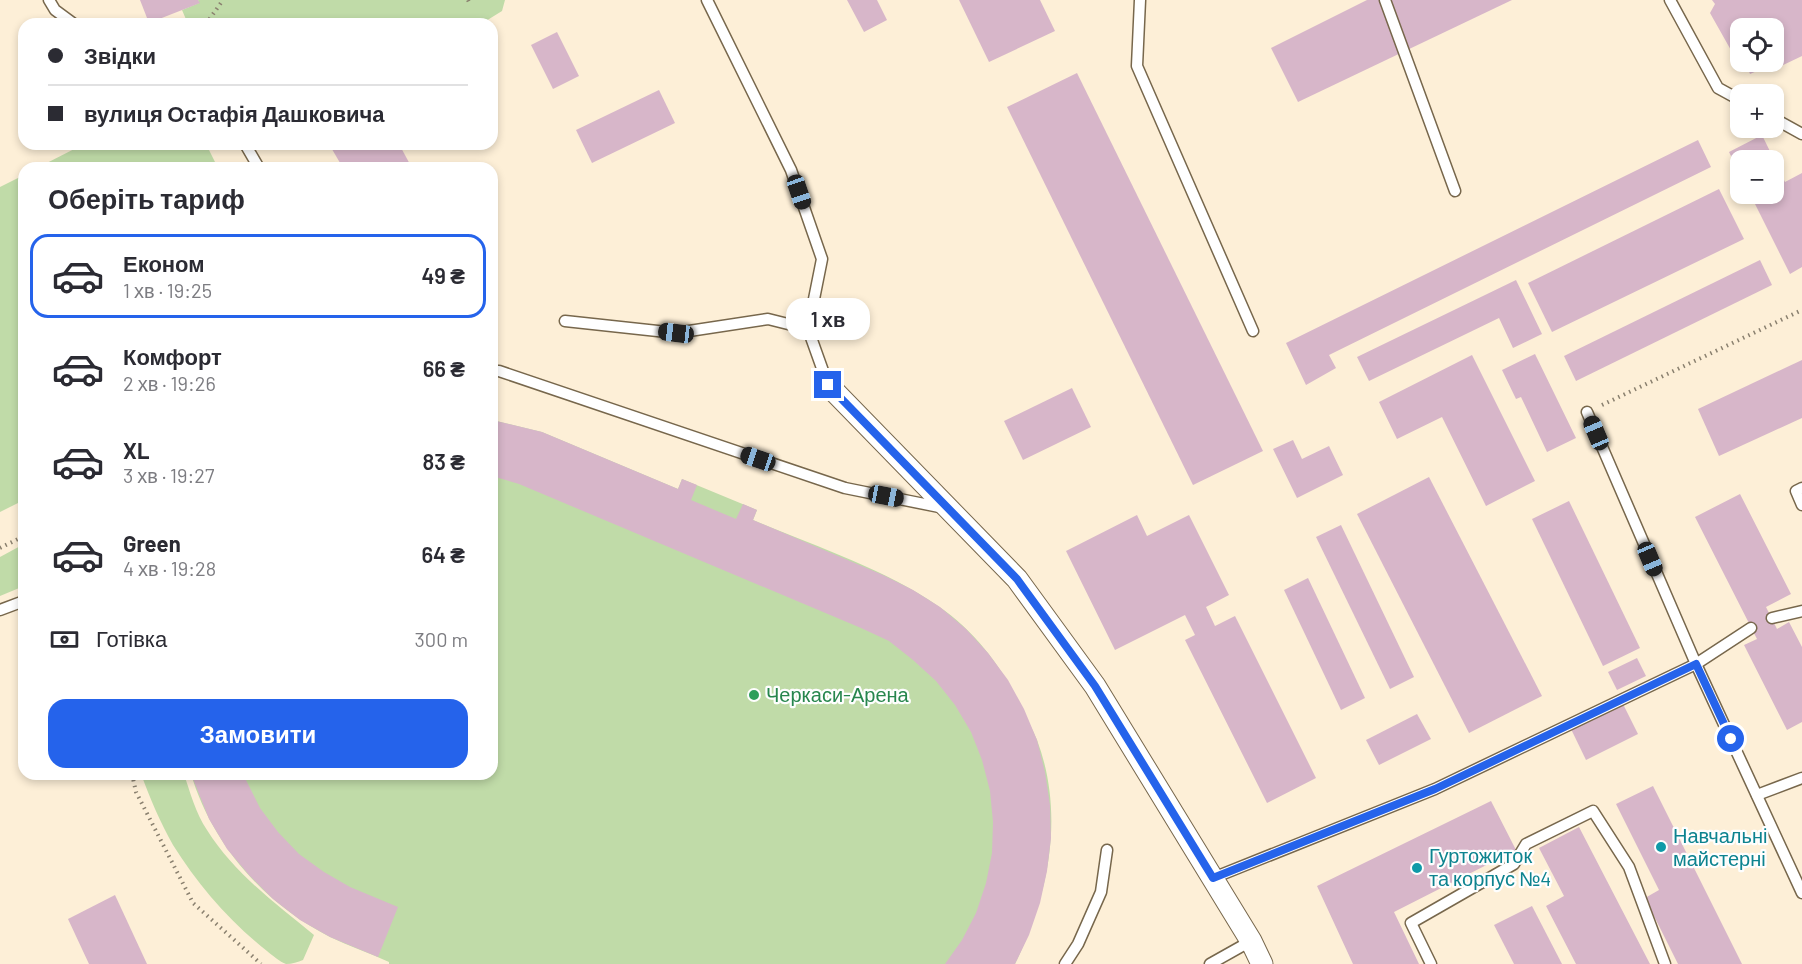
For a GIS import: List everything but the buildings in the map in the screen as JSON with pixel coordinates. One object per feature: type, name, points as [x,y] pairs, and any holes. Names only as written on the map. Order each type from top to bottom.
[{"type":"street","points":[[828,385],[1017,579],[1095,686],[1251,941],[1262,964]]},
{"type":"lane","points":[[49,0],[55,10],[66,18]]},
{"type":"lane","points":[[707,0],[791,170],[822,259],[808,329],[828,385]]},
{"type":"lane","points":[[1140,0],[1137,66],[1252,331]]},
{"type":"lane","points":[[1385,0],[1455,191]]},
{"type":"lane","points":[[1670,0],[1718,88],[1730,95]]},
{"type":"lane","points":[[1784,124],[1802,134]]},
{"type":"lane","points":[[565,321],[676,333],[768,319],[808,329]]},
{"type":"lane","points":[[498,371],[845,488],[949,509]]},
{"type":"lane","points":[[1587,412],[1696,664],[1802,893]]},
{"type":"lane","points":[[1802,488],[1796,491],[1802,505]]},
{"type":"lane","points":[[0,610],[18,603]]},
{"type":"lane","points":[[1772,618],[1802,611]]},
{"type":"lane","points":[[1213,878],[1435,789],[1696,664],[1752,628]]},
{"type":"lane","points":[[1757,795],[1802,778]]},
{"type":"lane","points":[[1431,964],[1411,923],[1514,864],[1526,844],[1593,811],[1629,867],[1665,964]]},
{"type":"lane","points":[[1065,964],[1078,944],[1101,891],[1107,850]]},
{"type":"lane","points":[[1210,964],[1251,941]]},
{"type":"path","points":[[210,18],[223,0]]},
{"type":"path","points":[[1587,412],[1802,309]]},
{"type":"path","points":[[0,548],[18,539]]},
{"type":"path","points":[[133,780],[136,792],[193,903],[261,964]]},
{"type":"green space","points":[[198,0],[505,0],[502,11],[491,18],[185,18],[182,10],[199,3]]},
{"type":"green space","points":[[72,150],[209,150],[215,162],[49,162]]},
{"type":"green space","points":[[18,178],[18,503],[0,512],[0,187]]},
{"type":"green space","name":"Черкаси-Арена","points":[[498,421],[542,432],[678,489],[682,479],[757,510],[753,520],[848,558],[917,592],[938,606],[976,638],[996,664],[1013,692],[1037,740],[1045,768],[1050,797],[1051,825],[1049,854],[1037,910],[1015,964],[389,964],[389,962],[330,937],[283,907],[244,869],[227,848],[200,800],[193,780],[498,780]]},
{"type":"green space","points":[[18,547],[18,588],[0,596],[0,557]]},
{"type":"green space","points":[[144,780],[186,780],[200,817],[218,846],[256,887],[314,935],[303,960],[286,964],[240,928],[193,874],[173,845]]},
{"type":"place","name":"Черкаси-Арена","points":[[754,695]]},
{"type":"place","name":"Навчальні майстерні","points":[[1661,847]]},
{"type":"place","name":"Гуртожиток та корпус №4","points":[[1417,868]]},
{"type":"route","points":[[828,385],[1017,579],[1095,686],[1213,878],[1435,789],[1696,664],[1731,739]]}]
